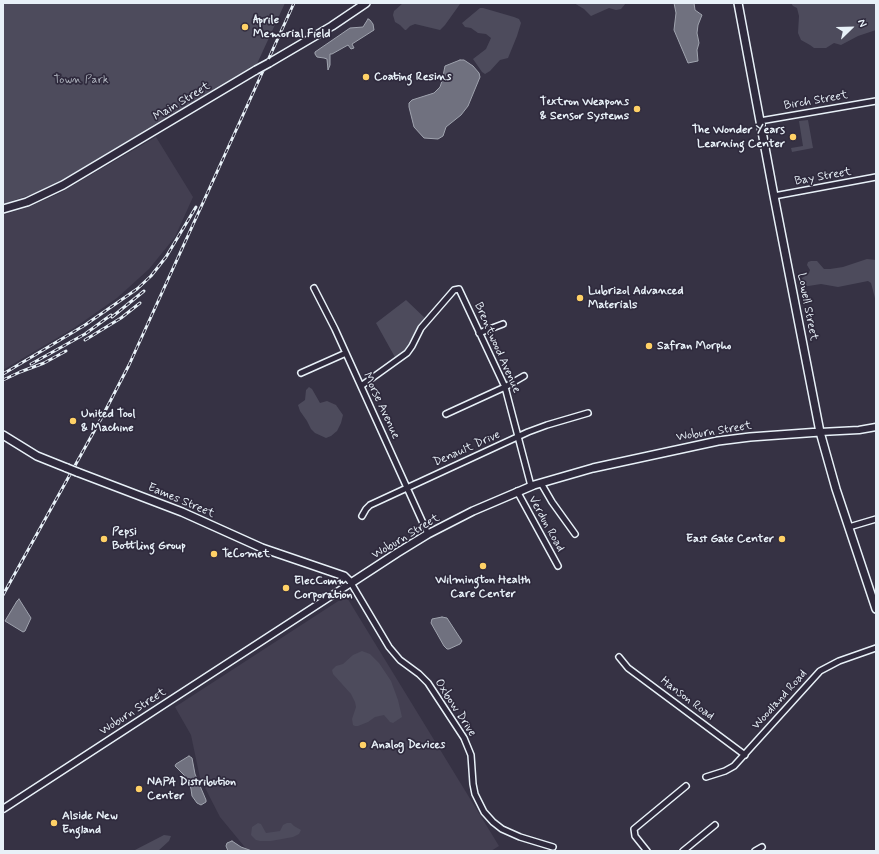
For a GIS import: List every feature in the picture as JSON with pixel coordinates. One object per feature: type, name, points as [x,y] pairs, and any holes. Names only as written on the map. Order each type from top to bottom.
[{"type":"main road","name":"Main Street","points":[[3,208],[38,197],[70,182],[332,26],[366,3]]},
{"type":"main road","name":"Lowell Street","points":[[738,3],[820,432],[826,456],[849,527],[874,594],[876,609]]},
{"type":"main road","name":"Woburn Street","points":[[351,583],[428,534],[473,511],[531,486],[593,468],[718,441],[820,432]]},
{"type":"main road","name":"Eames Street","points":[[3,435],[37,456],[182,512],[262,548],[344,576],[351,583]]},
{"type":"street","name":"Birch Street","points":[[760,121],[876,101]]},
{"type":"street","name":"Bay Street","points":[[774,196],[876,177]]},
{"type":"street","name":"Morse Avenue","points":[[314,288],[346,352],[428,534]]},
{"type":"street","name":"Brentwood Avenue","points":[[361,386],[409,351],[421,328],[454,290],[459,290],[505,388],[531,486]]},
{"type":"street","points":[[479,332],[502,324]]},
{"type":"street","points":[[302,373],[346,352]]},
{"type":"street","points":[[446,414],[505,388],[524,376]]},
{"type":"street","name":"Denault Drive","points":[[362,516],[369,506],[518,436],[547,425],[588,413]]},
{"type":"street","name":"Woburn Street","points":[[820,432],[859,430],[876,427]]},
{"type":"street","points":[[541,483],[552,502],[575,534]]},
{"type":"street","name":"Verdun Road","points":[[517,491],[558,566]]},
{"type":"street","points":[[849,527],[876,519]]},
{"type":"street","name":"Woburn Street","points":[[3,809],[351,583]]},
{"type":"street","name":"Oxbow Drive","points":[[351,583],[373,623],[389,647],[400,660],[420,674],[428,683],[464,738],[472,758],[472,780],[474,794],[487,816],[497,826],[510,833],[553,847]]},
{"type":"street","name":"Woodland Road","points":[[706,777],[731,768],[745,755],[820,671],[839,661],[876,648]]},
{"type":"street","name":"Hanson Road","points":[[619,657],[628,668],[745,755]]},
{"type":"street","points":[[647,851],[636,837],[634,829],[686,786]]},
{"type":"street","points":[[683,851],[714,825]]},
{"type":"street","points":[[755,851],[762,846]]},
{"type":"shaded area","points":[[156,137],[193,197],[175,237],[149,269],[117,298],[74,328],[3,370],[3,215],[28,207],[58,194]]},
{"type":"shaded area","points":[[346,596],[499,846],[491,851],[248,851],[220,817],[200,778],[191,735],[175,707]]},
{"type":"green space","name":"Town Park","points":[[3,3],[285,3],[256,66],[59,182],[30,195],[3,204]]},
{"type":"green space","points":[[403,3],[460,4],[440,30],[415,24],[405,30],[395,22],[393,15],[394,11]]},
{"type":"green space","points":[[574,3],[626,3],[621,9],[616,10],[609,8],[591,16],[584,9]]},
{"type":"green space","points":[[791,3],[876,3],[876,30],[858,36],[841,45],[834,43],[826,48],[814,48],[801,40],[798,33],[799,16],[797,8]]},
{"type":"green space","points":[[480,8],[514,17],[519,19],[521,23],[508,58],[500,60],[490,71],[485,74],[473,59],[486,49],[491,38],[486,34],[478,33],[471,28],[465,27],[462,23]]},
{"type":"green space","points":[[808,120],[813,148],[792,152],[791,148],[803,146],[799,121]]},
{"type":"green space","points":[[867,259],[876,260],[876,302],[871,283],[868,281],[838,287],[821,284],[800,287],[798,281],[809,273],[810,270],[807,265],[808,262],[817,261],[824,269],[830,269],[843,267]]},
{"type":"green space","points":[[406,300],[426,319],[411,346],[396,359],[376,323]]},
{"type":"green space","points":[[309,387],[312,389],[320,403],[327,401],[336,405],[343,415],[337,431],[326,438],[315,433],[311,429],[298,405],[305,400],[306,390]]},
{"type":"green space","points":[[362,651],[370,654],[379,663],[391,681],[402,717],[393,723],[390,722],[384,715],[375,717],[358,726],[353,725],[352,719],[356,707],[355,702],[351,694],[333,674],[332,670],[336,666],[343,664],[353,655]]},
{"type":"green space","points":[[258,823],[261,824],[266,833],[280,831],[283,825],[287,823],[291,823],[301,830],[299,834],[293,837],[271,841],[260,841],[256,840],[251,835],[252,827]]},
{"type":"green space","points":[[164,835],[171,836],[169,841],[158,851],[133,851]]},
{"type":"water","points":[[674,3],[694,3],[695,10],[702,15],[697,33],[699,43],[697,50],[698,61],[688,63],[674,30],[676,13]]},
{"type":"water","points":[[368,19],[373,24],[374,30],[352,44],[354,48],[351,49],[348,45],[330,54],[330,65],[328,70],[327,59],[317,57],[315,52],[350,28],[363,27]]},
{"type":"water","points":[[460,60],[464,60],[473,66],[479,73],[480,77],[468,106],[461,115],[446,127],[443,136],[438,139],[424,138],[414,127],[409,103],[412,100],[434,93],[440,87],[445,66]]},
{"type":"water","points":[[19,599],[31,618],[25,631],[23,632],[5,621]]},
{"type":"water","points":[[442,617],[447,618],[462,641],[460,644],[449,649],[444,646],[431,623],[432,619]]},
{"type":"water","points":[[189,756],[192,758],[195,774],[206,800],[206,802],[201,805],[197,803],[192,796],[188,779],[175,766]]},
{"type":"water","points":[[232,841],[241,847],[252,851],[228,851],[226,846],[227,843]]},
{"type":"railway","points":[[3,595],[102,417],[129,365],[294,3]]},
{"type":"railway","points":[[3,374],[85,325],[137,289],[151,276],[166,257],[196,207]]},
{"type":"railway","points":[[112,317],[144,291]]},
{"type":"railway","points":[[85,340],[121,318],[140,303]]},
{"type":"railway","points":[[31,364],[85,334],[111,315]]},
{"type":"railway","points":[[3,380],[44,363],[66,351]]},
{"type":"place","name":"Aprile Memorial Field","points":[[245,27]]},
{"type":"place","name":"Coating Resins","points":[[366,77]]},
{"type":"place","name":"Textron Weapons & Sensor Systems","points":[[637,109]]},
{"type":"place","name":"The Wonder Years Learning Center","points":[[793,137]]},
{"type":"place","name":"Lubrizol Advanced Materials","points":[[580,298]]},
{"type":"place","name":"Safran Morpho","points":[[649,346]]},
{"type":"place","name":"United Tool & Machine","points":[[73,421]]},
{"type":"place","name":"Pepsi Bottling Group","points":[[104,539]]},
{"type":"place","name":"East Gate Center","points":[[782,539]]},
{"type":"place","name":"TeComet","points":[[214,554]]},
{"type":"place","name":"Wilmington Health Care Center","points":[[483,566]]},
{"type":"place","name":"ElecComm Corporation","points":[[286,588]]},
{"type":"place","name":"Analog Devices","points":[[363,745]]},
{"type":"place","name":"NAPA Distribution Center","points":[[139,789]]},
{"type":"place","name":"Alside New England","points":[[54,823]]}]
